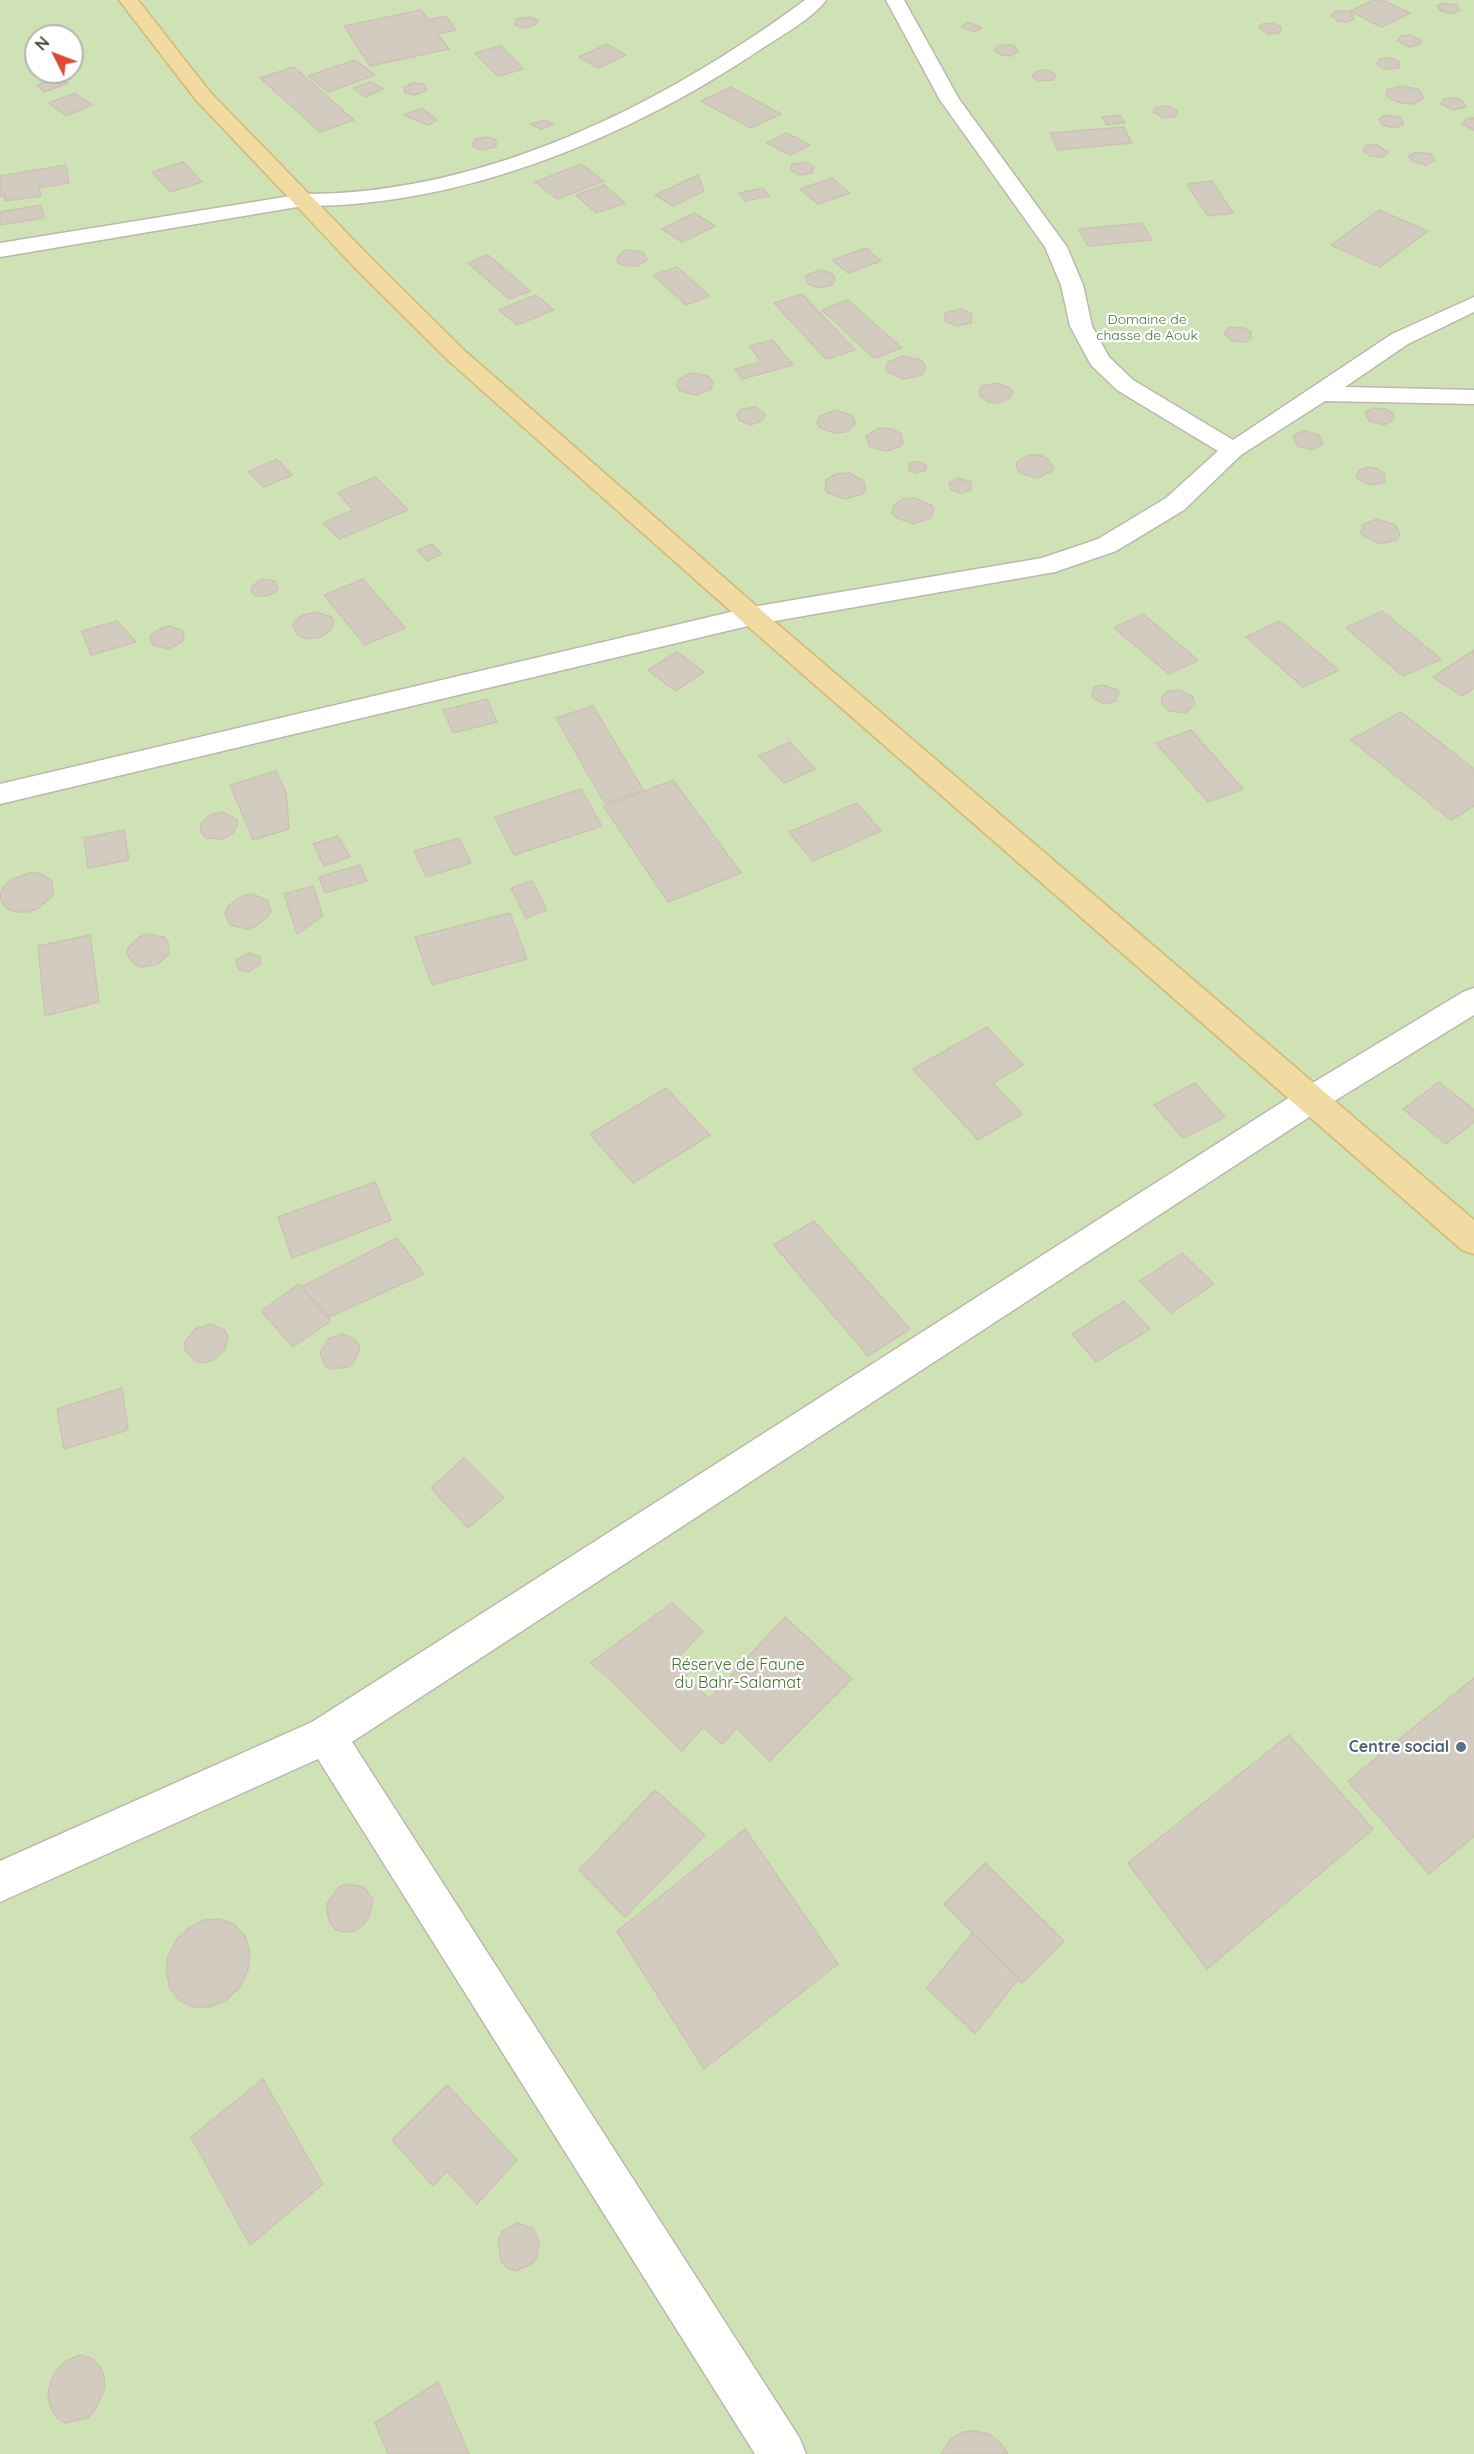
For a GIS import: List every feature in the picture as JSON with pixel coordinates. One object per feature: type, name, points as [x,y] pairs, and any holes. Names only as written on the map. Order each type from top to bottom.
[{"type":"main road","points":[[135,3],[203,96],[368,268],[458,357],[752,616],[1474,1240]]},
{"type":"street","points":[[0,250],[303,200],[348,200],[409,192],[505,167],[607,127],[709,75],[790,21],[817,0]]},
{"type":"street","points":[[895,0],[950,100],[1056,247],[1072,285],[1080,326],[1099,360],[1125,386],[1233,450]]},
{"type":"street","points":[[0,794],[752,616],[1046,566],[1107,545],[1175,504],[1233,450],[1400,339],[1474,304]]},
{"type":"street","points":[[1320,394],[1474,397]]},
{"type":"street","points":[[0,1882],[326,1736],[1312,1099],[1474,1000]]},
{"type":"street","points":[[326,1736],[782,2454]]},
{"type":"green space","name":"Réserve de Faune du Bahr-Salamat","points":[[0,0],[1474,0],[1474,2454],[0,2454]]},
{"type":"building","points":[[1374,0],[1382,0],[1410,13],[1381,27],[1350,11]]},
{"type":"building","points":[[1443,3],[1457,5],[1460,10],[1452,14],[1441,11],[1437,6]]},
{"type":"building","points":[[421,10],[428,20],[446,16],[456,30],[438,34],[449,49],[370,66],[344,26]]},
{"type":"building","points":[[1335,11],[1348,11],[1354,19],[1346,22],[1338,21],[1331,16]]},
{"type":"building","points":[[530,17],[538,20],[537,24],[524,28],[515,25],[516,19]]},
{"type":"building","points":[[968,22],[982,28],[975,32],[961,27]]},
{"type":"building","points":[[1272,23],[1281,27],[1280,33],[1269,34],[1259,28],[1262,24]]},
{"type":"building","points":[[1411,35],[1421,41],[1419,45],[1409,47],[1397,41],[1401,36]]},
{"type":"building","points":[[607,44],[626,55],[598,68],[579,57]]},
{"type":"building","points":[[999,45],[1013,45],[1018,51],[1012,56],[1000,55],[994,50]]},
{"type":"building","points":[[501,46],[524,69],[498,76],[475,53]]},
{"type":"building","points":[[1391,58],[1400,62],[1399,68],[1384,69],[1377,64],[1380,59]]},
{"type":"building","points":[[355,60],[375,75],[328,92],[308,76]]},
{"type":"building","points":[[294,67],[354,120],[320,132],[260,78]]},
{"type":"building","points":[[1047,70],[1056,75],[1053,80],[1038,81],[1032,76],[1037,71]]},
{"type":"building","points":[[371,82],[383,89],[365,97],[353,88]]},
{"type":"building","points":[[413,83],[424,84],[427,90],[415,95],[405,93],[404,87]]},
{"type":"building","points":[[40,84],[65,84],[44,92],[37,85]]},
{"type":"building","points":[[1400,86],[1418,89],[1424,98],[1413,104],[1401,103],[1387,96],[1387,90]]},
{"type":"building","points":[[731,87],[781,114],[751,128],[701,101]]},
{"type":"building","points":[[75,93],[92,105],[66,116],[49,103]]},
{"type":"building","points":[[1444,99],[1462,100],[1466,107],[1453,110],[1441,104]]},
{"type":"building","points":[[1168,106],[1177,111],[1175,117],[1164,118],[1153,112],[1157,107]]},
{"type":"building","points":[[422,108],[437,120],[428,125],[404,115]]},
{"type":"building","points":[[1120,115],[1125,123],[1107,125],[1102,117]]},
{"type":"building","points":[[1386,115],[1400,117],[1404,124],[1395,128],[1382,125],[1379,119]]},
{"type":"building","points":[[1474,118],[1474,130],[1462,124],[1466,119]]},
{"type":"building","points":[[546,120],[553,124],[541,129],[530,124]]},
{"type":"building","points":[[1124,127],[1132,143],[1058,150],[1050,133]]},
{"type":"building","points":[[787,133],[810,145],[790,155],[767,143]]},
{"type":"building","points":[[487,137],[496,140],[496,147],[481,150],[472,146],[475,139]]},
{"type":"building","points":[[1367,145],[1377,145],[1388,152],[1383,157],[1370,156],[1363,151]]},
{"type":"building","points":[[1416,152],[1431,154],[1435,161],[1426,165],[1413,162],[1409,156]]},
{"type":"building","points":[[183,162],[202,182],[170,192],[152,172]]},
{"type":"building","points":[[806,162],[814,167],[812,173],[800,175],[790,170],[792,164]]},
{"type":"building","points":[[581,164],[604,181],[557,199],[535,182]]},
{"type":"building","points":[[66,165],[69,183],[39,188],[41,196],[5,201],[4,195],[0,196],[0,176]]},
{"type":"building","points":[[698,175],[704,191],[673,206],[655,195]]},
{"type":"building","points":[[832,178],[850,193],[818,204],[800,189]]},
{"type":"building","points":[[1212,181],[1233,213],[1208,216],[1187,184]]},
{"type":"building","points":[[604,185],[625,203],[596,213],[576,195]]},
{"type":"building","points":[[763,188],[769,196],[745,201],[739,193]]},
{"type":"building","points":[[41,205],[44,218],[0,225],[0,212]]},
{"type":"building","points":[[1379,210],[1428,231],[1380,267],[1331,245]]},
{"type":"building","points":[[694,213],[715,226],[682,242],[662,229]]},
{"type":"building","points":[[1142,223],[1152,240],[1088,246],[1079,229]]},
{"type":"building","points":[[866,248],[881,261],[848,273],[832,260]]},
{"type":"building","points":[[625,250],[643,252],[647,260],[637,266],[622,265],[618,263],[617,258]]},
{"type":"building","points":[[488,255],[530,291],[509,299],[468,263]]},
{"type":"building","points":[[677,267],[710,296],[686,305],[653,275]]},
{"type":"building","points":[[820,270],[833,274],[835,280],[832,285],[818,288],[807,283],[805,277],[807,275]]},
{"type":"building","points":[[802,294],[855,350],[826,359],[774,303]]},
{"type":"building","points":[[536,295],[554,310],[517,325],[499,310]]},
{"type":"building","points":[[848,300],[902,348],[874,358],[822,310]]},
{"type":"building","points":[[961,309],[972,314],[971,323],[957,326],[945,321],[945,313]]},
{"type":"building","points":[[1229,327],[1244,328],[1251,332],[1251,338],[1246,342],[1232,341],[1224,334]]},
{"type":"building","points":[[773,340],[793,365],[742,379],[735,369],[761,362],[750,346]]},
{"type":"building","points":[[903,356],[921,360],[926,367],[922,375],[904,379],[885,369],[888,362]]},
{"type":"building","points":[[691,373],[708,376],[713,382],[711,389],[696,395],[680,391],[677,387],[678,380]]},
{"type":"building","points":[[998,383],[1011,389],[1013,392],[1010,398],[998,403],[988,402],[980,396],[982,386]]},
{"type":"building","points":[[756,407],[765,414],[762,421],[750,425],[739,420],[737,414],[742,409]]},
{"type":"building","points":[[1373,408],[1386,409],[1394,414],[1394,419],[1384,425],[1370,421],[1365,413]]},
{"type":"building","points":[[835,410],[852,415],[854,426],[846,432],[834,433],[819,427],[817,423],[820,416]]},
{"type":"building","points":[[879,428],[892,429],[901,434],[903,442],[901,446],[886,451],[870,447],[866,436]]},
{"type":"building","points":[[1306,431],[1319,435],[1323,444],[1312,450],[1298,446],[1293,437]]},
{"type":"building","points":[[1028,455],[1040,455],[1049,460],[1053,467],[1052,471],[1038,478],[1021,474],[1016,463]]},
{"type":"building","points":[[277,459],[292,475],[264,487],[248,472]]},
{"type":"building","points":[[917,461],[927,466],[925,471],[916,473],[909,470],[909,464]]},
{"type":"building","points":[[1369,467],[1385,474],[1384,483],[1370,485],[1358,479],[1356,476],[1359,470]]},
{"type":"building","points":[[849,473],[864,481],[866,490],[862,494],[845,499],[828,493],[825,489],[826,480],[836,474]]},
{"type":"building","points":[[375,477],[408,510],[339,539],[323,523],[353,510],[338,493]]},
{"type":"building","points":[[958,478],[971,482],[971,490],[961,493],[951,490],[949,483]]},
{"type":"building","points":[[915,498],[931,505],[934,509],[931,518],[913,524],[895,517],[892,513],[894,505],[902,499]]},
{"type":"building","points":[[1377,519],[1395,525],[1400,533],[1397,540],[1380,544],[1361,533],[1362,525]]},
{"type":"building","points":[[432,544],[442,554],[427,561],[418,550]]},
{"type":"building","points":[[262,579],[275,581],[278,590],[268,596],[256,596],[251,591],[252,586]]},
{"type":"building","points":[[363,579],[405,628],[365,645],[324,595]]},
{"type":"building","points":[[1382,611],[1441,659],[1403,676],[1346,628]]},
{"type":"building","points":[[316,612],[331,617],[334,621],[331,630],[315,638],[308,639],[297,635],[293,626],[294,622],[303,615]]},
{"type":"building","points":[[1143,614],[1198,660],[1169,674],[1114,628]]},
{"type":"building","points":[[117,621],[136,642],[91,655],[82,631]]},
{"type":"building","points":[[1280,621],[1339,670],[1303,687],[1246,637]]},
{"type":"building","points":[[170,626],[183,631],[182,642],[168,649],[153,645],[151,635],[159,629]]},
{"type":"building","points":[[1474,650],[1474,688],[1461,696],[1433,677]]},
{"type":"building","points":[[677,652],[704,672],[675,691],[648,670]]},
{"type":"building","points":[[1103,685],[1117,690],[1119,694],[1116,701],[1105,704],[1092,697],[1094,687]]},
{"type":"building","points":[[1180,690],[1193,697],[1195,705],[1185,713],[1169,711],[1162,704],[1162,697],[1168,691]]},
{"type":"building","points":[[487,699],[497,722],[453,733],[443,710]]},
{"type":"building","points":[[593,706],[643,790],[605,804],[556,718]]},
{"type":"building","points":[[1401,712],[1474,769],[1474,806],[1451,820],[1351,740]]},
{"type":"building","points":[[1191,730],[1243,789],[1208,802],[1156,743]]},
{"type":"building","points":[[790,742],[815,769],[784,783],[759,756]]},
{"type":"building","points":[[276,771],[286,792],[289,829],[253,840],[230,785]]},
{"type":"building","points":[[673,780],[741,873],[668,902],[604,807]]},
{"type":"building","points":[[581,789],[602,826],[514,855],[495,817]]},
{"type":"building","points":[[857,803],[881,831],[813,861],[789,832]]},
{"type":"building","points":[[223,812],[237,820],[238,824],[234,832],[224,839],[206,838],[200,831],[202,822],[210,815]]},
{"type":"building","points":[[124,830],[129,860],[88,868],[84,838]]},
{"type":"building","points":[[338,836],[350,857],[324,866],[313,844]]},
{"type":"building","points":[[459,838],[471,863],[426,877],[414,851]]},
{"type":"building","points":[[360,865],[367,881],[325,893],[319,877]]},
{"type":"building","points":[[29,873],[39,873],[52,881],[53,895],[39,908],[28,912],[8,909],[2,903],[0,895],[3,887],[10,880]]},
{"type":"building","points":[[532,881],[547,910],[526,918],[511,888]]},
{"type":"building","points":[[313,886],[323,916],[297,934],[284,894]]},
{"type":"building","points":[[252,894],[267,900],[271,911],[267,917],[256,926],[247,929],[230,925],[225,913],[228,906],[242,896]]},
{"type":"building","points":[[510,913],[527,959],[432,985],[415,937]]},
{"type":"building","points":[[149,934],[164,937],[168,942],[169,954],[158,964],[141,967],[134,964],[127,954],[128,948],[139,937]]},
{"type":"building","points":[[90,935],[99,1002],[45,1016],[38,946]]},
{"type":"building","points":[[249,953],[260,957],[260,964],[249,972],[239,970],[237,959]]},
{"type":"building","points":[[987,1027],[1023,1065],[993,1083],[1022,1114],[978,1140],[913,1069]]},
{"type":"building","points":[[1439,1082],[1474,1110],[1474,1122],[1446,1144],[1403,1109]]},
{"type":"building","points":[[1195,1083],[1225,1117],[1183,1138],[1154,1105]]},
{"type":"building","points":[[666,1088],[710,1135],[633,1183],[590,1134]]},
{"type":"building","points":[[375,1182],[391,1220],[292,1258],[278,1217]]},
{"type":"building","points":[[814,1221],[910,1329],[868,1356],[774,1245]]},
{"type":"building","points":[[397,1238],[424,1274],[329,1317],[301,1287]]},
{"type":"building","points":[[1182,1253],[1214,1284],[1171,1313],[1140,1281]]},
{"type":"building","points":[[299,1284],[331,1321],[293,1347],[261,1311]]},
{"type":"building","points":[[1124,1301],[1150,1329],[1096,1362],[1072,1334]]},
{"type":"building","points":[[211,1324],[224,1330],[228,1336],[225,1350],[213,1360],[204,1363],[195,1361],[185,1350],[185,1342],[195,1329]]},
{"type":"building","points":[[342,1334],[354,1339],[359,1345],[359,1351],[354,1362],[348,1367],[332,1369],[325,1366],[320,1353],[328,1339]]},
{"type":"building","points":[[122,1388],[128,1430],[64,1449],[57,1409]]},
{"type":"building","points":[[464,1458],[504,1498],[468,1528],[431,1488]]},
{"type":"building","points":[[672,1603],[703,1631],[673,1663],[709,1699],[785,1617],[852,1679],[769,1761],[737,1728],[722,1744],[703,1727],[682,1751],[609,1678],[590,1663]]},
{"type":"building","points":[[1474,1678],[1474,1836],[1429,1874],[1348,1781]]},
{"type":"building","points":[[1289,1735],[1373,1829],[1207,1969],[1128,1863]]},
{"type":"building","points":[[655,1790],[705,1835],[625,1917],[579,1870]]},
{"type":"building","points":[[745,1829],[838,1964],[704,2069],[617,1931]]},
{"type":"building","points":[[985,1863],[1064,1941],[1022,1983],[944,1904]]},
{"type":"building","points":[[348,1884],[364,1887],[373,1900],[369,1917],[363,1925],[355,1931],[344,1932],[336,1930],[330,1923],[327,1904],[339,1887]]},
{"type":"building","points":[[220,1919],[235,1925],[245,1936],[250,1952],[248,1970],[240,1987],[226,2000],[210,2007],[193,2007],[180,2001],[170,1988],[166,1972],[168,1956],[177,1939],[190,1927],[205,1920]]},
{"type":"building","points":[[972,1933],[1019,1978],[975,2034],[927,1988]]},
{"type":"building","points":[[263,2079],[323,2184],[250,2245],[191,2137]]},
{"type":"building","points":[[447,2085],[517,2160],[477,2204],[447,2171],[433,2186],[392,2140]]},
{"type":"building","points":[[517,2223],[533,2228],[539,2242],[537,2256],[533,2263],[516,2271],[507,2268],[501,2261],[498,2242],[502,2232]]},
{"type":"building","points":[[80,2355],[91,2358],[99,2365],[104,2375],[105,2388],[96,2408],[88,2418],[65,2423],[56,2417],[50,2406],[48,2394],[57,2369],[68,2360]]},
{"type":"building","points":[[438,2382],[469,2454],[388,2454],[375,2423]]},
{"type":"building","points":[[975,2431],[989,2434],[1001,2444],[1008,2454],[941,2454],[950,2440],[962,2432]]},
{"type":"place","name":"Centre social","points":[[1461,1747]]},
{"type":"park label","name":"Domaine de chasse de Aouk","points":[[1147,328]]}]
